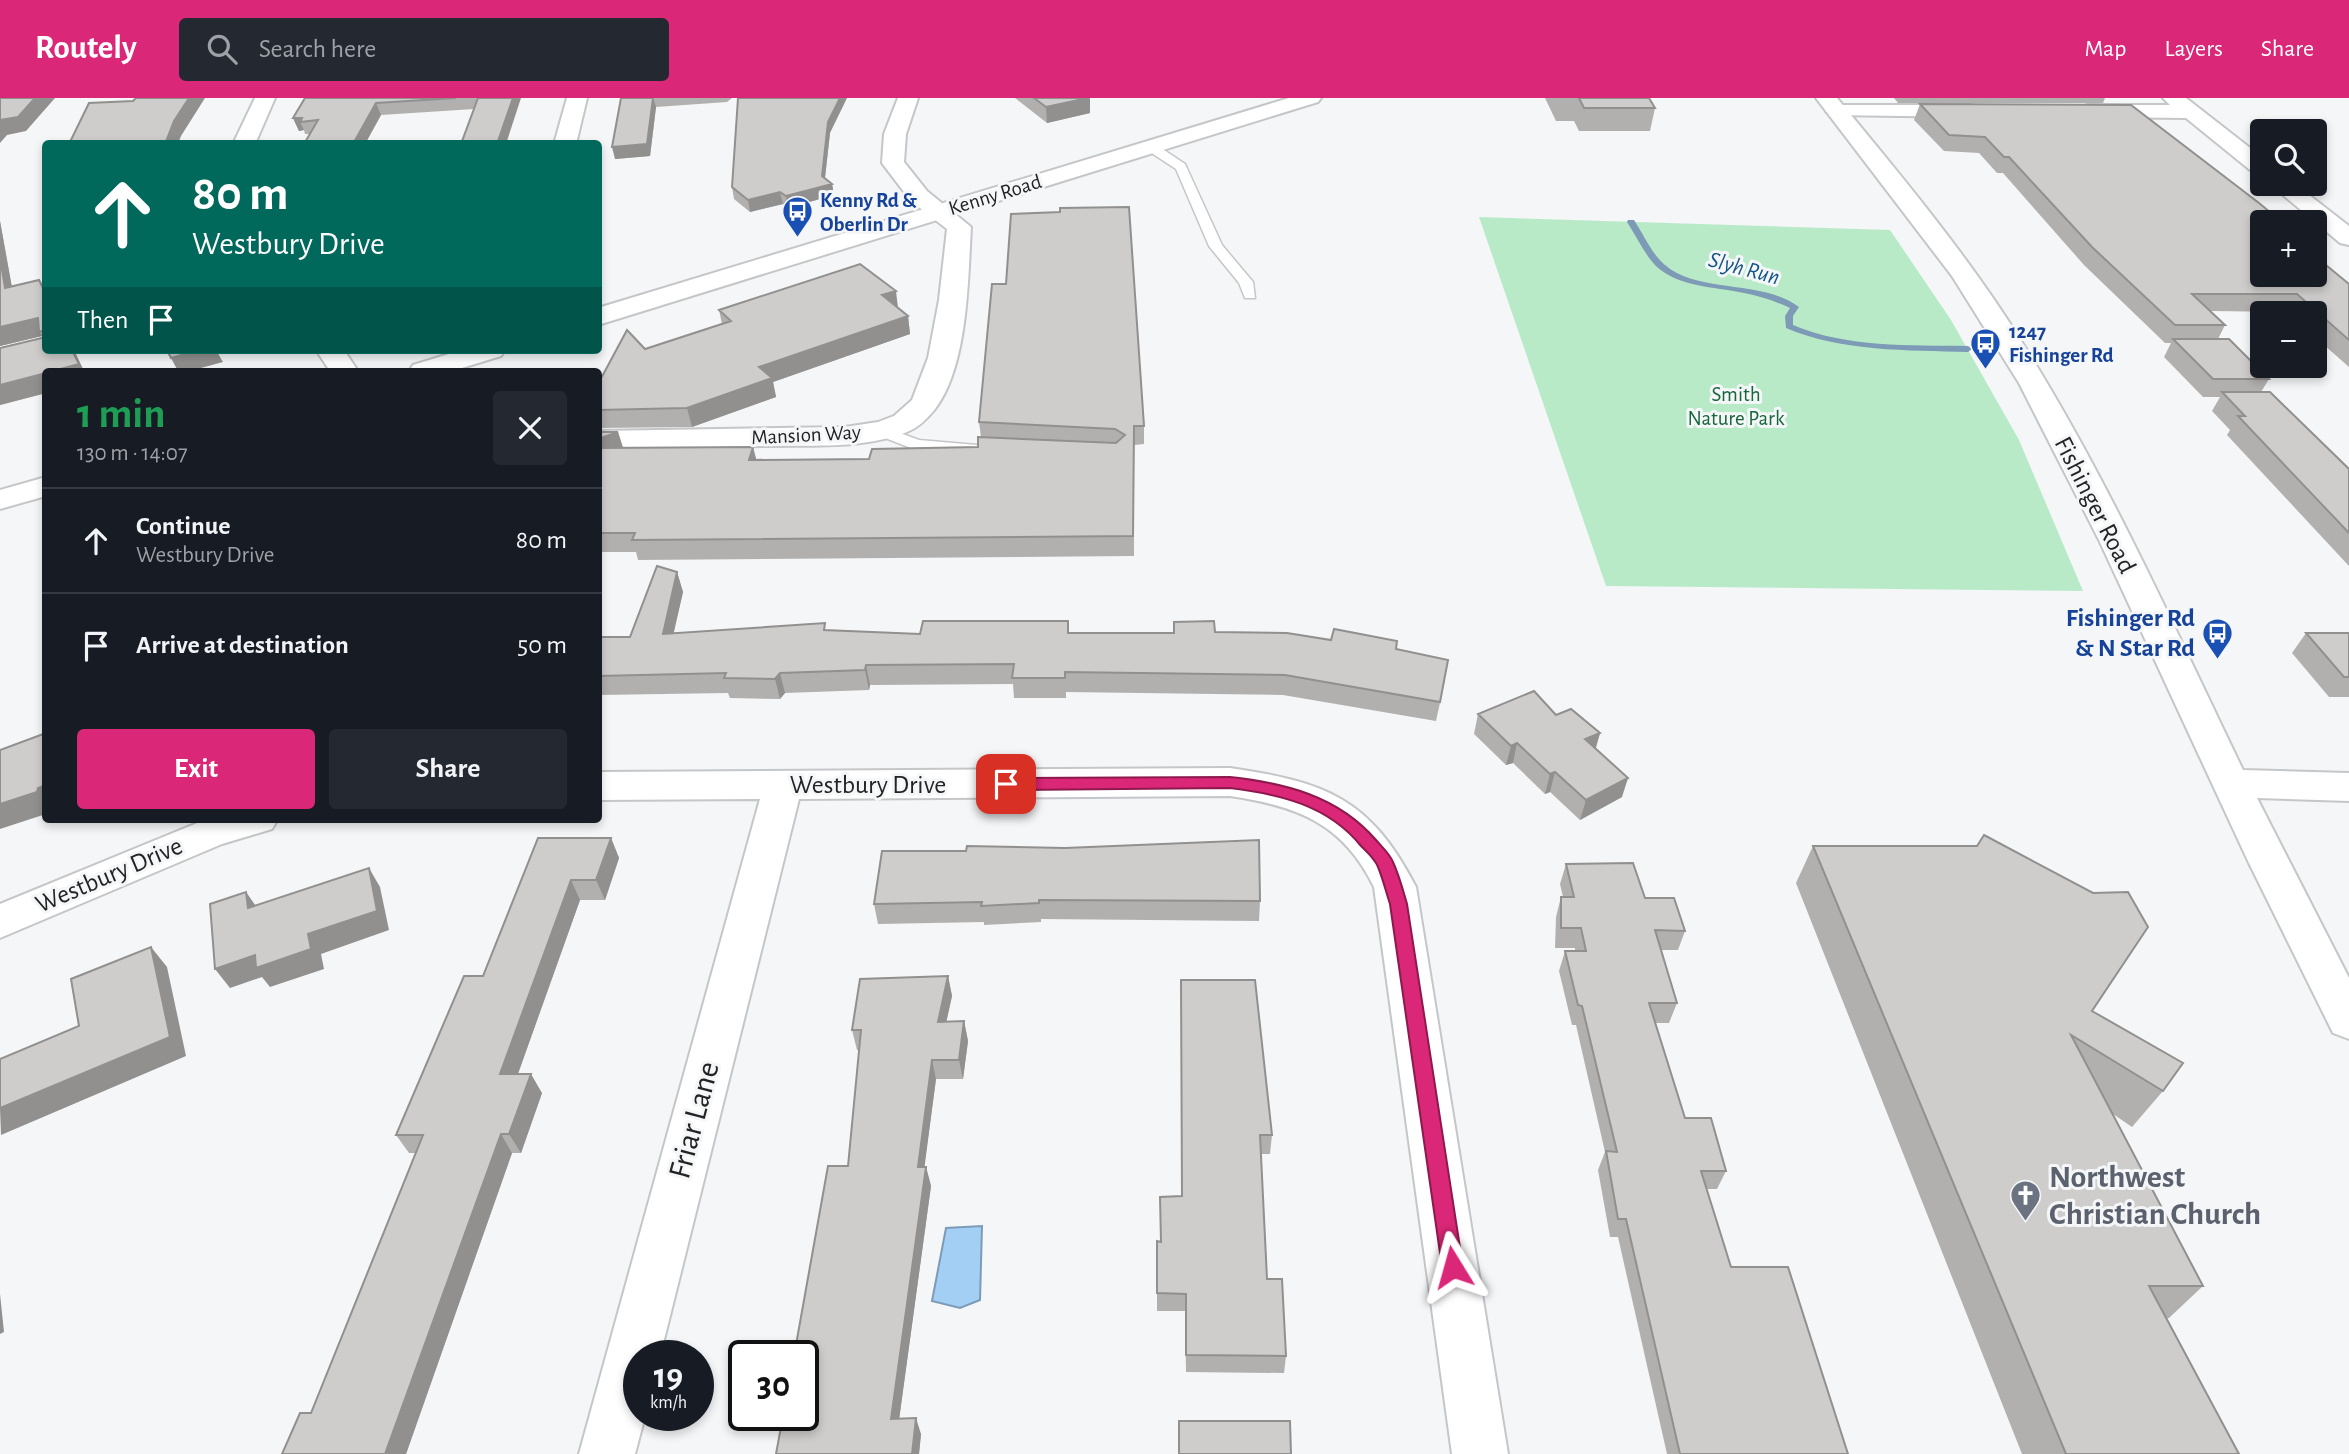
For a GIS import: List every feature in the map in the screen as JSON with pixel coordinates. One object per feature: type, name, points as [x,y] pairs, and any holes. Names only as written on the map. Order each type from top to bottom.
[{"type":"street","points":[[246,140],[265,98]]},
{"type":"street","points":[[566,140],[577,98]]},
{"type":"street","points":[[908,98],[895,134],[892,163],[919,196],[940,212]]},
{"type":"street","name":"Kenny Road","points":[[602,316],[1311,98]]},
{"type":"street","points":[[1831,104],[1986,111]]},
{"type":"street","name":"Fishinger Road","points":[[1831,104],[1931,230],[2032,381],[2102,516],[2349,1020]]},
{"type":"street","points":[[2067,111],[2181,105],[2250,159]]},
{"type":"street","points":[[2296,196],[2349,238]]},
{"type":"street","name":"Mansion Way","points":[[602,440],[845,436],[881,431],[911,418],[929,401],[943,358],[958,227],[940,212]]},
{"type":"street","points":[[433,368],[478,354]]},
{"type":"street","points":[[0,500],[42,487]]},
{"type":"street","name":"Westbury Drive","points":[[602,786],[1230,782],[1288,792],[1315,801],[1341,816],[1385,862],[1395,887],[1480,1454]]},
{"type":"street","points":[[2231,783],[2349,787]]},
{"type":"street","name":"Friar Lane","points":[[607,1454],[783,786]]},
{"type":"street","name":"Westbury Drive","points":[[0,922],[209,833],[244,823]]},
{"type":"lane","points":[[1151,147],[1181,167],[1216,246],[1246,282],[1250,295]]},
{"type":"lane","points":[[881,431],[916,445],[999,451]]},
{"type":"green space","name":"Smith Nature Park","points":[[1479,217],[1890,230],[1951,320],[2019,440],[2083,591],[1606,586]]},
{"type":"water","points":[[982,1226],[980,1300],[960,1308],[932,1301],[946,1228]]},
{"type":"building","points":[[0,98],[35,98],[18,117],[0,120]]},
{"type":"building","points":[[136,98],[189,98],[174,121],[167,140],[71,140],[89,103],[133,101]]},
{"type":"building","points":[[305,98],[456,98],[376,103],[355,140],[306,140],[318,120],[300,122],[302,118],[293,118]]},
{"type":"building","points":[[478,98],[513,98],[498,140],[462,140]]},
{"type":"building","points":[[621,98],[653,98],[647,144],[612,147]]},
{"type":"building","points":[[738,98],[840,98],[828,122],[822,176],[832,184],[786,196],[780,192],[748,200],[732,187]]},
{"type":"building","points":[[1034,98],[1088,98],[1046,107]]},
{"type":"building","points":[[1579,98],[1649,98],[1655,108],[1584,108]]},
{"type":"building","points":[[1920,104],[2131,105],[2267,210],[2250,210],[2250,287],[2327,287],[2327,266],[2349,284],[2349,340],[2327,321],[2327,301],[2305,301],[2297,294],[2192,294],[2225,325],[2175,325],[2092,247],[2009,157],[2004,157],[1985,137],[1949,135]]},
{"type":"building","points":[[1129,207],[1144,426],[1134,426],[1133,536],[632,540],[635,533],[602,533],[602,448],[753,447],[749,460],[869,459],[872,449],[978,447],[978,437],[1116,443],[1125,435],[1115,429],[979,422],[992,284],[1006,284],[1011,214],[1060,212],[1060,208]]},
{"type":"building","points":[[0,257],[5,288],[39,280],[42,286],[42,331],[39,331],[38,318],[0,327]]},
{"type":"building","points":[[860,264],[896,291],[882,295],[908,316],[759,367],[772,378],[687,408],[602,410],[602,377],[627,330],[645,349],[731,321],[719,310]]},
{"type":"building","points":[[42,338],[42,354],[74,354],[79,364],[64,368],[42,368],[42,374],[0,385],[0,348]]},
{"type":"building","points":[[2173,339],[2229,339],[2250,360],[2250,378],[2269,379],[2213,379]]},
{"type":"building","points":[[169,354],[185,354],[171,358]]},
{"type":"building","points":[[2222,392],[2270,392],[2349,469],[2349,533],[2238,416],[2245,416]]},
{"type":"building","points":[[602,432],[618,432],[602,438]]},
{"type":"building","points":[[657,566],[677,572],[663,634],[825,623],[824,630],[920,634],[923,621],[1068,621],[1068,633],[1174,633],[1174,622],[1214,621],[1215,632],[1287,633],[1331,640],[1334,629],[1397,641],[1396,649],[1448,660],[1440,702],[1285,675],[1065,672],[1065,678],[1012,678],[1014,664],[866,665],[865,670],[780,673],[775,679],[724,678],[726,673],[602,676],[602,637],[630,637]]},
{"type":"building","points":[[2306,633],[2349,633],[2349,677],[2344,677]]},
{"type":"building","points":[[1534,691],[1556,715],[1571,709],[1600,733],[1585,739],[1628,778],[1586,800],[1555,772],[1550,774],[1517,743],[1511,746],[1478,714]]},
{"type":"building","points":[[42,734],[42,786],[37,792],[0,804],[0,750]]},
{"type":"building","name":"Northwest Christian Church","points":[[1984,835],[2093,893],[2128,892],[2148,927],[2092,1011],[2183,1063],[2163,1091],[2071,1035],[2203,1286],[2149,1286],[2239,1454],[2066,1454],[1813,846],[1977,846]]},
{"type":"building","points":[[538,838],[611,838],[596,880],[571,880],[500,1074],[531,1074],[509,1134],[501,1134],[385,1454],[282,1454],[300,1413],[311,1413],[423,1135],[396,1135],[464,976],[483,976]]},
{"type":"building","points":[[1259,840],[1260,901],[1039,900],[1039,903],[981,906],[982,902],[874,904],[882,851],[966,851],[967,846],[1065,848]]},
{"type":"building","points":[[1633,863],[1645,898],[1674,898],[1685,931],[1655,930],[1677,1003],[1649,1003],[1685,1118],[1711,1118],[1726,1171],[1701,1171],[1731,1267],[1788,1267],[1848,1454],[1680,1454],[1626,1219],[1618,1219],[1606,1151],[1617,1152],[1582,1006],[1578,1005],[1565,951],[1586,951],[1581,928],[1561,928],[1561,897],[1574,897],[1566,864]]},
{"type":"building","points":[[369,868],[377,911],[308,934],[311,949],[256,968],[255,955],[215,969],[210,904],[246,892],[248,908]]},
{"type":"building","points":[[151,947],[170,1037],[0,1108],[0,1059],[79,1026],[71,979]]},
{"type":"building","points":[[948,976],[938,1022],[964,1021],[959,1060],[932,1060],[918,1167],[926,1167],[891,1419],[916,1418],[912,1454],[776,1454],[780,1431],[819,1431],[819,1340],[797,1340],[828,1166],[848,1166],[861,1030],[852,1030],[860,979]]},
{"type":"building","points":[[1181,980],[1255,980],[1272,1135],[1260,1135],[1267,1279],[1282,1279],[1286,1356],[1186,1355],[1186,1294],[1157,1293],[1157,1241],[1161,1242],[1160,1197],[1182,1196]]},
{"type":"building","points":[[1179,1421],[1290,1421],[1291,1454],[1179,1454]]},
{"type":"waterway","name":"Slyh Run","points":[[1631,222],[1650,253],[1666,270],[1693,281],[1745,290],[1780,300],[1795,307],[1789,316],[1789,326],[1806,333],[1850,343],[1968,349]]},
{"type":"place","name":"Kenny Rd & Oberlin Dr","points":[[797,239]]},
{"type":"place","name":"1247 Fishinger Rd","points":[[1986,370]]},
{"type":"place","name":"Fishinger Rd & N Star Rd","points":[[2218,660]]},
{"type":"place","name":"Northwest Christian Church","points":[[2026,1222]]},
{"type":"route","points":[[1006,784],[1230,782],[1259,786],[1315,801],[1341,816],[1363,837],[1385,862],[1399,904],[1453,1267]]}]
